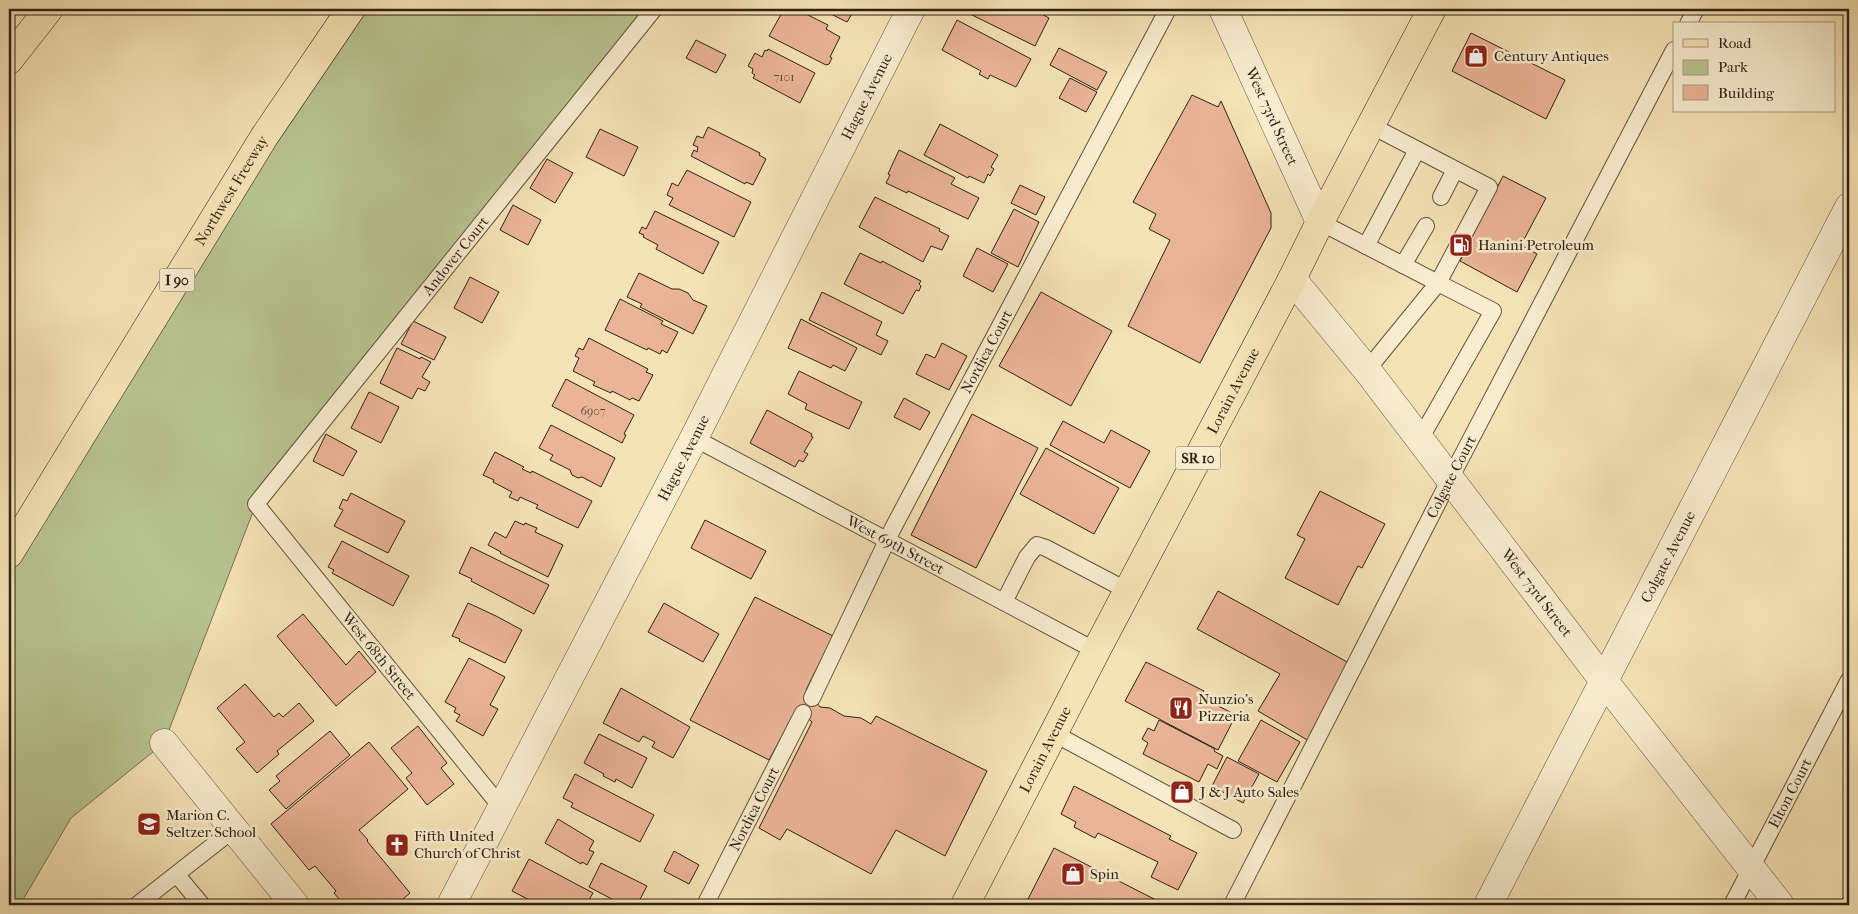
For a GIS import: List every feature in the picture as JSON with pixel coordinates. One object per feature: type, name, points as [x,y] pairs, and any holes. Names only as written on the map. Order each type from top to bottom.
[{"type":"main road","points":[[9,60],[49,9]]},
{"type":"main road","name":"Northwest Freeway","points":[[9,554],[264,137],[351,9]]},
{"type":"main road","name":"Lorain Avenue","points":[[965,905],[1432,9]]},
{"type":"street","name":"Hague Avenue","points":[[451,905],[694,438],[911,9]]},
{"type":"street","name":"West 73rd Street","points":[[1223,9],[1320,222]]},
{"type":"street","name":"Colgate Avenue","points":[[1488,905],[1849,207]]},
{"type":"street","name":"West 73rd Street","points":[[1292,279],[1367,370],[1604,681],[1780,905]]},
{"type":"street","points":[[164,742],[295,905]]},
{"type":"lane","name":"Andover Court","points":[[256,504],[654,9]]},
{"type":"lane","name":"Nordica Court","points":[[812,698],[887,540],[1168,9]]},
{"type":"lane","points":[[1689,22],[1696,9]]},
{"type":"lane","name":"Colgate Court","points":[[1232,905],[1450,479],[1673,52]]},
{"type":"lane","points":[[1367,370],[1438,283],[1489,187],[1370,125]]},
{"type":"lane","points":[[1366,246],[1417,150]]},
{"type":"lane","points":[[1441,197],[1455,170]]},
{"type":"lane","points":[[1320,222],[1494,311],[1419,440]]},
{"type":"lane","points":[[1404,265],[1426,226]]},
{"type":"lane","name":"West 69th Street","points":[[694,438],[1096,651]]},
{"type":"lane","name":"West 68th Street","points":[[256,504],[502,807]]},
{"type":"lane","points":[[1004,602],[1027,557],[1037,545],[1128,591]]},
{"type":"lane","name":"Elton Court","points":[[1732,905],[1849,680]]},
{"type":"lane","name":"Nordica Court","points":[[705,905],[803,713]]},
{"type":"lane","points":[[1054,733],[1233,830]]},
{"type":"lane","points":[[140,904],[234,829]]},
{"type":"lane","points":[[177,875],[202,905]]},
{"type":"green space","points":[[351,9],[654,9],[256,504],[164,743],[71,818],[20,905],[9,905],[9,554]]},
{"type":"building","points":[[784,9],[796,9],[828,25],[826,29],[840,37],[830,57],[832,58],[829,64],[826,65],[769,36]]},
{"type":"building","points":[[821,9],[855,9],[847,22]]},
{"type":"building","points":[[968,9],[1036,9],[1036,11],[1049,18],[1035,46],[970,14],[967,11]]},
{"type":"building","points":[[957,20],[1031,59],[1016,87],[990,75],[988,79],[979,74],[981,71],[942,50]]},
{"type":"building","points":[[1471,33],[1565,80],[1546,119],[1452,71]]},
{"type":"building","points":[[696,40],[726,55],[716,73],[686,58]]},
{"type":"building","points":[[1059,48],[1107,72],[1097,90],[1050,65]]},
{"type":"building","points":[[768,49],[815,73],[800,103],[753,78],[755,75],[752,73],[753,69],[748,66],[755,53],[762,57],[765,50],[767,51]]},
{"type":"building","points":[[1070,78],[1097,92],[1086,112],[1059,98]]},
{"type":"building","points":[[1192,95],[1218,107],[1221,101],[1271,213],[1271,228],[1200,363],[1128,326],[1170,240],[1149,229],[1156,214],[1133,202]]},
{"type":"building","points":[[940,124],[998,155],[991,167],[994,169],[990,176],[988,174],[984,183],[969,176],[968,178],[924,155]]},
{"type":"building","points":[[708,127],[760,153],[759,155],[766,159],[753,185],[746,182],[745,184],[691,156],[694,150],[697,152],[698,147],[693,145],[697,136],[703,138]]},
{"type":"building","points":[[600,129],[638,147],[624,176],[586,157]]},
{"type":"building","points":[[899,150],[955,178],[951,184],[979,198],[968,219],[908,191],[907,193],[886,183]]},
{"type":"building","points":[[547,159],[573,173],[555,203],[530,188]]},
{"type":"building","points":[[687,170],[751,202],[734,237],[669,205],[673,198],[667,195],[672,183],[678,186]]},
{"type":"building","points":[[1503,176],[1546,198],[1521,245],[1537,254],[1517,292],[1460,261]]},
{"type":"building","points":[[1020,185],[1045,197],[1036,215],[1011,203]]},
{"type":"building","points":[[875,197],[940,229],[939,231],[949,236],[942,250],[931,246],[923,262],[859,227]]},
{"type":"building","points":[[513,205],[541,220],[528,245],[500,230]]},
{"type":"building","points":[[1014,209],[1039,222],[1018,267],[991,253]]},
{"type":"building","points":[[655,211],[719,242],[703,274],[656,249],[658,245],[639,233],[642,227],[646,229]]},
{"type":"building","points":[[977,248],[1008,264],[993,292],[963,276]]},
{"type":"building","points":[[860,253],[881,263],[882,261],[921,281],[919,291],[916,290],[903,314],[844,284]]},
{"type":"building","points":[[639,273],[672,289],[679,289],[688,293],[693,300],[707,306],[693,334],[640,307],[642,304],[627,297]]},
{"type":"building","points":[[470,277],[499,292],[482,323],[454,308]]},
{"type":"building","points":[[822,292],[882,322],[876,335],[888,341],[881,355],[809,320]]},
{"type":"building","points":[[1041,292],[1112,331],[1071,406],[999,366]]},
{"type":"building","points":[[620,299],[663,321],[661,324],[678,332],[667,353],[662,350],[660,354],[648,348],[647,350],[605,330]]},
{"type":"building","points":[[801,319],[857,348],[845,371],[833,365],[831,368],[788,348]]},
{"type":"building","points":[[413,321],[446,337],[434,360],[401,344]]},
{"type":"building","points":[[589,338],[648,369],[646,372],[653,375],[639,401],[632,398],[630,400],[612,391],[611,393],[593,385],[595,382],[573,371],[579,358],[575,356],[579,348],[583,350]]},
{"type":"building","points":[[942,343],[967,356],[949,390],[916,374],[926,354],[935,358]]},
{"type":"building","points":[[397,348],[431,362],[422,377],[430,382],[425,391],[418,388],[412,399],[380,383]]},
{"type":"building","points":[[799,371],[862,402],[849,429],[805,409],[807,404],[788,394]]},
{"type":"building","points":[[566,379],[634,415],[624,434],[626,435],[622,443],[552,406]]},
{"type":"building","points":[[369,392],[399,407],[381,443],[351,428]]},
{"type":"building","points":[[904,398],[930,412],[920,430],[894,417]]},
{"type":"building","points":[[767,410],[812,434],[811,436],[813,437],[804,452],[808,454],[803,462],[799,460],[795,467],[750,443]]},
{"type":"building","points":[[972,414],[1038,448],[976,568],[911,535]]},
{"type":"building","points":[[1063,421],[1104,443],[1111,430],[1150,451],[1130,488],[1050,445]]},
{"type":"building","points":[[551,425],[615,458],[601,487],[582,477],[578,478],[572,475],[570,470],[550,460],[553,455],[539,448]]},
{"type":"building","points":[[326,434],[357,451],[343,476],[313,461]]},
{"type":"building","points":[[1046,448],[1119,488],[1094,534],[1020,494]]},
{"type":"building","points":[[495,452],[524,467],[522,469],[531,473],[532,471],[592,501],[578,528],[536,508],[538,505],[520,497],[518,501],[509,497],[512,492],[483,475]]},
{"type":"building","points":[[1320,491],[1385,524],[1362,568],[1358,566],[1338,605],[1285,578],[1305,539],[1297,535]]},
{"type":"building","points":[[351,493],[405,521],[388,553],[334,526],[343,510],[339,508],[343,499],[347,501]]},
{"type":"building","points":[[705,520],[766,551],[751,579],[691,548]]},
{"type":"building","points":[[515,521],[537,528],[535,532],[563,545],[548,577],[488,545],[495,532],[506,538]]},
{"type":"building","points":[[342,541],[409,576],[393,606],[332,573],[334,570],[328,567]]},
{"type":"building","points":[[471,547],[549,585],[534,614],[459,573]]},
{"type":"building","points":[[1218,591],[1349,663],[1309,741],[1258,711],[1280,674],[1197,629]]},
{"type":"building","points":[[755,597],[833,636],[806,690],[820,707],[830,708],[844,716],[861,718],[871,724],[876,716],[987,771],[945,856],[896,830],[871,874],[787,829],[780,840],[759,828],[812,722],[797,708],[769,760],[690,720]]},
{"type":"building","points":[[468,603],[522,630],[505,663],[452,636]]},
{"type":"building","points":[[664,603],[719,634],[703,662],[648,632]]},
{"type":"building","points":[[303,614],[346,665],[359,651],[376,672],[336,706],[277,636]]},
{"type":"building","points":[[469,658],[505,677],[490,705],[498,709],[483,736],[456,721],[460,715],[454,712],[456,708],[445,702]]},
{"type":"building","name":"Nunzio's Pizzeria","points":[[1146,662],[1204,691],[1201,697],[1236,715],[1218,750],[1125,701]]},
{"type":"building","points":[[245,684],[274,717],[279,713],[283,717],[299,703],[314,721],[277,751],[279,754],[257,773],[236,749],[245,742],[217,708]]},
{"type":"building","points":[[621,688],[690,727],[673,758],[652,747],[655,742],[643,736],[639,742],[603,723]]},
{"type":"building","points":[[1159,720],[1215,749],[1214,751],[1223,756],[1217,769],[1208,764],[1199,782],[1143,754],[1148,743],[1142,739],[1148,728],[1154,731]]},
{"type":"building","points":[[1261,720],[1300,742],[1277,782],[1238,761]]},
{"type":"building","points":[[418,726],[447,763],[441,768],[454,784],[427,805],[406,778],[412,773],[391,748]]},
{"type":"building","points":[[330,731],[350,755],[286,809],[269,790],[280,781],[276,776]]},
{"type":"building","points":[[599,734],[647,758],[632,788],[616,779],[615,782],[603,776],[604,774],[584,763]]},
{"type":"building","points":[[369,742],[408,789],[359,830],[410,893],[396,905],[344,905],[334,893],[336,891],[315,866],[309,870],[271,824]]},
{"type":"building","points":[[1227,757],[1259,774],[1243,803],[1212,786]]},
{"type":"building","points":[[575,774],[654,815],[640,842],[571,807],[573,803],[563,798]]},
{"type":"building","points":[[1074,786],[1171,836],[1169,839],[1197,853],[1178,890],[1151,877],[1158,862],[1098,833],[1095,838],[1074,827],[1076,822],[1061,814]]},
{"type":"building","points":[[558,819],[594,841],[589,850],[594,852],[587,865],[582,862],[581,864],[545,843]]},
{"type":"building","name":"Spin","points":[[1054,848],[1156,900],[1153,905],[1025,905]]},
{"type":"building","points":[[674,851],[699,865],[689,884],[664,871]]},
{"type":"building","points":[[529,859],[593,893],[586,905],[539,905],[512,891]]},
{"type":"building","points":[[601,863],[647,886],[637,905],[623,905],[589,887]]},
{"type":"place","name":"Century Antiques","points":[[1476,56]]},
{"type":"place","name":"Hanini Petroleum","points":[[1461,245]]},
{"type":"place","name":"Nunzio's Pizzeria","points":[[1181,708]]},
{"type":"place","name":"J & J Auto Sales","points":[[1182,792]]},
{"type":"place","name":"Marion C. Seltzer School","points":[[149,824]]},
{"type":"place","name":"Fifth United Church of Christ","points":[[397,845]]},
{"type":"place","name":"Spin","points":[[1073,874]]}]
